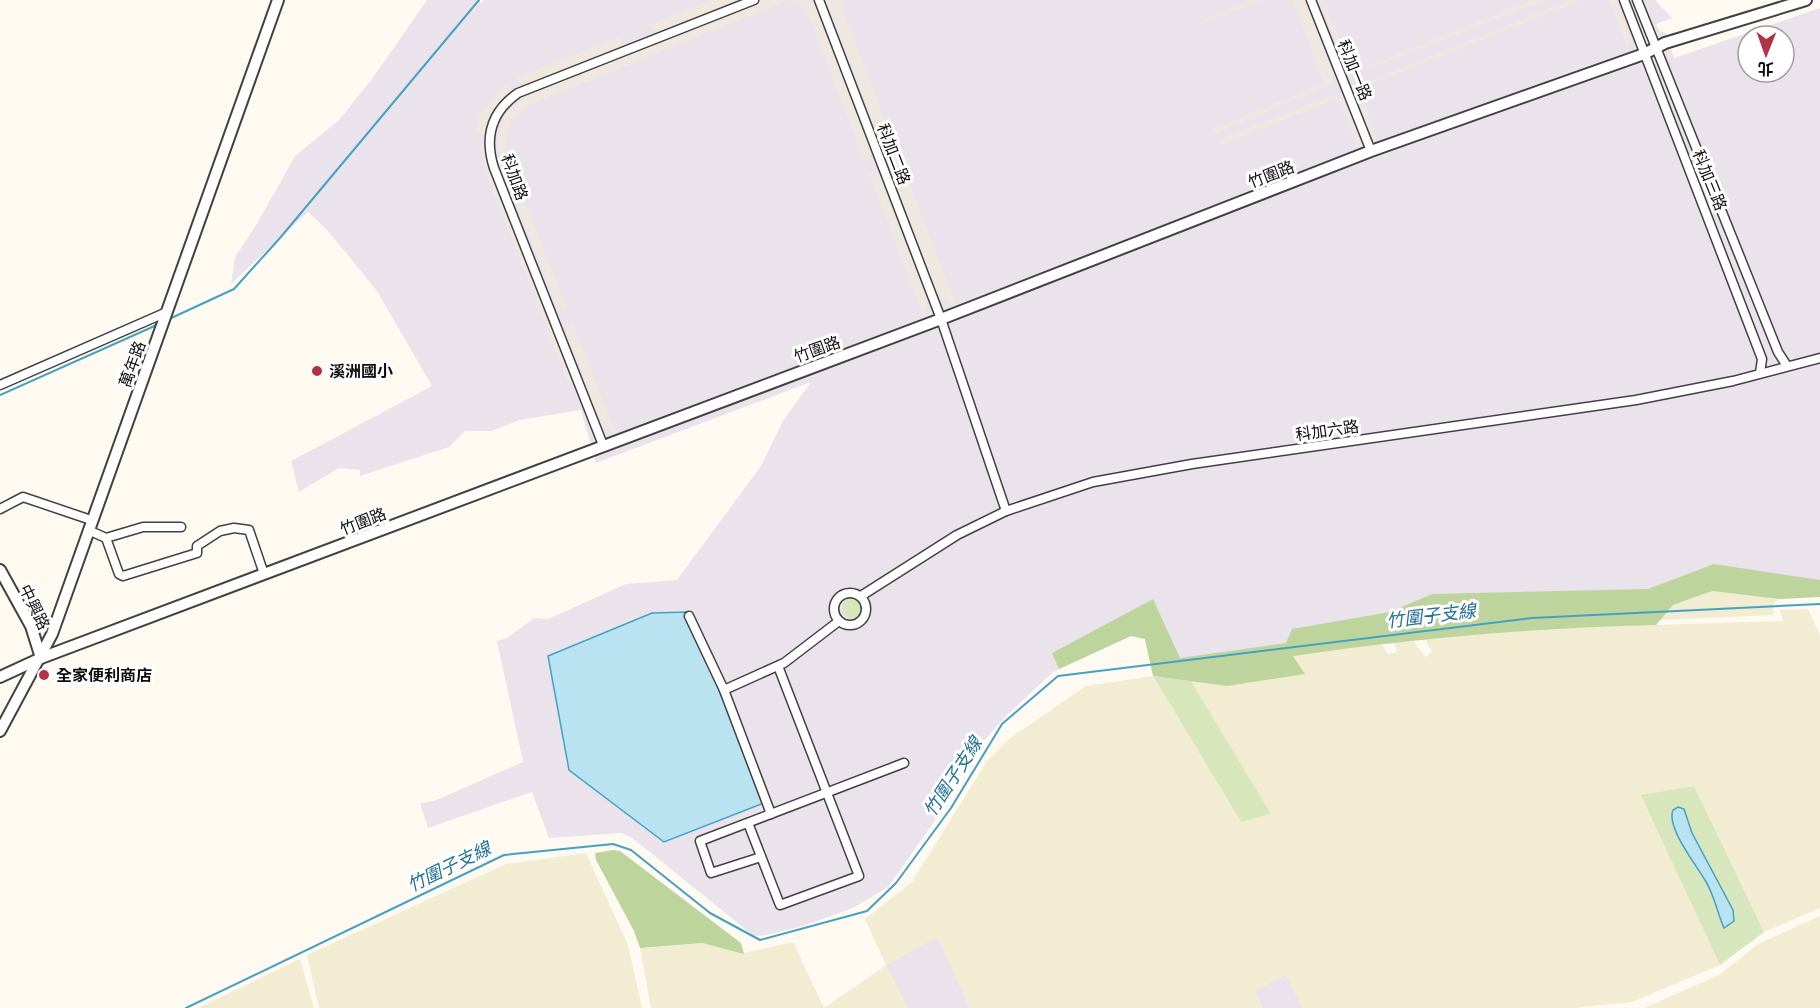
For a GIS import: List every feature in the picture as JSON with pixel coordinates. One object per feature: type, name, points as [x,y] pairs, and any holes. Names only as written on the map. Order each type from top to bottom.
[{"type":"street","name":"萬年路","points":[[0,731],[52,634],[278,0]]},
{"type":"street","name":"科加路","points":[[603,445],[494,168],[488,142],[492,125],[500,110],[518,93],[753,0]]},
{"type":"street","name":"科加二路","points":[[819,0],[941,319],[1006,511]]},
{"type":"street","name":"科加一路","points":[[1311,0],[1371,151]]},
{"type":"street","name":"科加三路","points":[[1623,0],[1648,52],[1762,359],[1760,373]]},
{"type":"street","name":"科加三路","points":[[1637,0],[1648,52]]},
{"type":"street","name":"竹圍路","points":[[0,677],[41,658],[941,319],[1371,151],[1648,52],[1665,43],[1806,0]]},
{"type":"street","name":"科加三路","points":[[1648,52],[1661,57],[1778,352],[1787,366]]},
{"type":"street","points":[[0,385],[165,319]]},
{"type":"street","name":"科加六路","points":[[861,596],[957,535],[1006,511],[1093,482],[1142,472],[1636,400],[1733,381],[1820,358]]},
{"type":"street","points":[[0,509],[23,497],[89,525],[106,538],[119,574],[123,576],[197,553],[197,546],[220,531],[234,528],[249,530],[264,574]]},
{"type":"street","points":[[106,538],[143,527],[181,527]]},
{"type":"street","name":"中興路","points":[[0,570],[31,626],[41,658]]},
{"type":"street","points":[[850,593],[861,596],[867,610],[863,620],[849,626],[839,621],[834,606],[840,597],[850,593]]},
{"type":"street","points":[[688,615],[724,690],[771,814]]},
{"type":"street","points":[[724,690],[778,666],[839,621]]},
{"type":"street","points":[[748,823],[780,905],[859,876],[778,666]]},
{"type":"street","points":[[761,857],[711,873],[700,841],[904,763]]},
{"type":"shaded area","points":[[427,0],[478,0],[481,3],[483,0],[1655,0],[1672,18],[1656,24],[1660,31],[1666,33],[1674,58],[1736,37],[1736,84],[1796,84],[1796,24],[1773,24],[1820,8],[1820,597],[1779,599],[1712,591],[1673,605],[1656,625],[1424,637],[1293,656],[1305,674],[1227,686],[1153,676],[1145,639],[1131,636],[1053,672],[1006,716],[964,763],[954,790],[941,812],[888,887],[853,908],[806,925],[754,936],[631,837],[621,833],[549,838],[532,792],[428,828],[420,803],[434,801],[523,762],[497,641],[507,638],[534,618],[548,619],[626,584],[677,580],[761,466],[783,421],[811,382],[596,463],[581,410],[519,420],[492,431],[465,431],[449,447],[360,476],[360,470],[339,468],[299,492],[291,461],[432,386],[377,291],[328,231],[308,212],[231,284],[235,257],[255,227],[295,156],[339,120],[372,79]]},
{"type":"shaded area","points":[[711,0],[740,0],[658,33],[648,25]]},
{"type":"shaded area","points":[[765,0],[789,0],[531,104],[511,122],[505,146],[507,157],[567,309],[559,310],[499,161],[497,140],[505,115],[526,96]]},
{"type":"shaded area","points":[[791,0],[814,2],[871,150],[869,158],[864,160],[805,7]]},
{"type":"shaded area","points":[[826,0],[841,0],[840,3],[956,304],[947,303],[936,290]]},
{"type":"shaded area","points":[[1252,0],[1263,0],[1201,24],[1202,20]]},
{"type":"shaded area","points":[[1292,0],[1305,0],[1333,74],[1332,84],[1216,133],[1212,130],[1324,83]]},
{"type":"shaded area","points":[[1319,0],[1323,0],[1350,68],[1356,71],[1532,0],[1545,0],[1353,75],[1346,69]]},
{"type":"shaded area","points":[[1570,0],[1582,0],[1363,87],[1361,95],[1378,142],[1371,137],[1357,97],[1360,85]]},
{"type":"shaded area","points":[[1608,0],[1616,0],[1630,36],[1627,47]]},
{"type":"shaded area","points":[[621,36],[622,49],[528,85],[522,84],[517,77]]},
{"type":"shaded area","points":[[506,83],[508,92],[489,120],[485,135],[475,131],[479,116]]},
{"type":"shaded area","points":[[1335,94],[1344,99],[1359,141],[1358,151],[1341,102],[1335,99],[1220,145],[1221,139]]},
{"type":"shaded area","points":[[478,141],[485,145],[493,176],[574,383],[569,385],[488,179]]},
{"type":"shaded area","points":[[874,172],[880,175],[928,304],[924,318],[869,174]]},
{"type":"shaded area","points":[[573,324],[617,436],[602,426],[566,332],[568,326]]},
{"type":"shaded area","points":[[1712,591],[1779,599],[1774,603],[1773,615],[1660,620],[1673,605]]},
{"type":"shaded area","points":[[1808,609],[1820,635],[1820,908],[1764,932],[1694,786],[1642,795],[1720,965],[1632,1002],[1574,1008],[1303,1008],[1286,974],[1254,991],[1262,1008],[970,1008],[937,937],[886,965],[865,919],[912,882],[987,761],[1010,738],[1086,686],[1153,676],[1241,822],[1271,814],[1191,681],[1227,686],[1304,674],[1292,656],[1382,644],[1388,654],[1397,652],[1394,642],[1412,639],[1425,657],[1432,652],[1424,637],[1588,627],[1783,621],[1780,610]]},
{"type":"shaded area","points":[[586,853],[628,945],[642,1008],[319,1008],[307,955],[506,864]]},
{"type":"shaded area","points":[[1820,916],[1820,1008],[1644,1008],[1719,975],[1758,944]]},
{"type":"shaded area","points":[[937,936],[970,1008],[907,1008],[886,965]]},
{"type":"shaded area","points":[[793,942],[824,1008],[651,1008],[640,948],[702,943],[744,953]]},
{"type":"shaded area","points":[[300,959],[314,1008],[198,1008]]},
{"type":"shaded area","points":[[886,965],[907,1008],[824,1008]]},
{"type":"shaded area","points":[[1286,974],[1303,1008],[1262,1008],[1254,991]]},
{"type":"green space","points":[[1714,564],[1820,580],[1820,597],[1779,599],[1712,591],[1673,605],[1656,625],[1474,635],[1293,656],[1305,674],[1227,686],[1153,676],[1145,639],[1131,636],[1059,669],[1052,653],[1153,599],[1180,658],[1286,643],[1292,629],[1390,612],[1432,594],[1648,589]]},
{"type":"green space","points":[[853,597],[861,600],[864,608],[861,616],[853,619],[845,616],[842,608],[845,600]]},
{"type":"green space","points":[[1153,676],[1191,681],[1271,814],[1241,822]]},
{"type":"green space","points":[[1694,786],[1764,932],[1720,965],[1641,795]]},
{"type":"green space","points":[[620,851],[741,943],[744,954],[702,943],[640,948],[634,931],[596,860],[595,853]]},
{"type":"water","points":[[688,612],[764,803],[664,842],[569,770],[548,656],[652,613]]},
{"type":"water","points":[[1678,807],[1684,809],[1692,833],[1733,910],[1734,921],[1724,928],[1708,885],[1683,846],[1674,826],[1673,810]]},
{"type":"waterway","points":[[167,320],[234,289],[280,238],[479,0]]},
{"type":"waterway","points":[[0,395],[159,324]]},
{"type":"waterway","name":"竹圍子支線","points":[[186,1008],[504,855],[613,844],[631,850],[710,913],[760,940],[867,911],[896,883],[951,808],[1002,724],[1058,676],[1532,618],[1820,604]]},
{"type":"place","name":"溪洲國小","points":[[317,371]]},
{"type":"place","name":"全家便利商店","points":[[44,675]]}]
